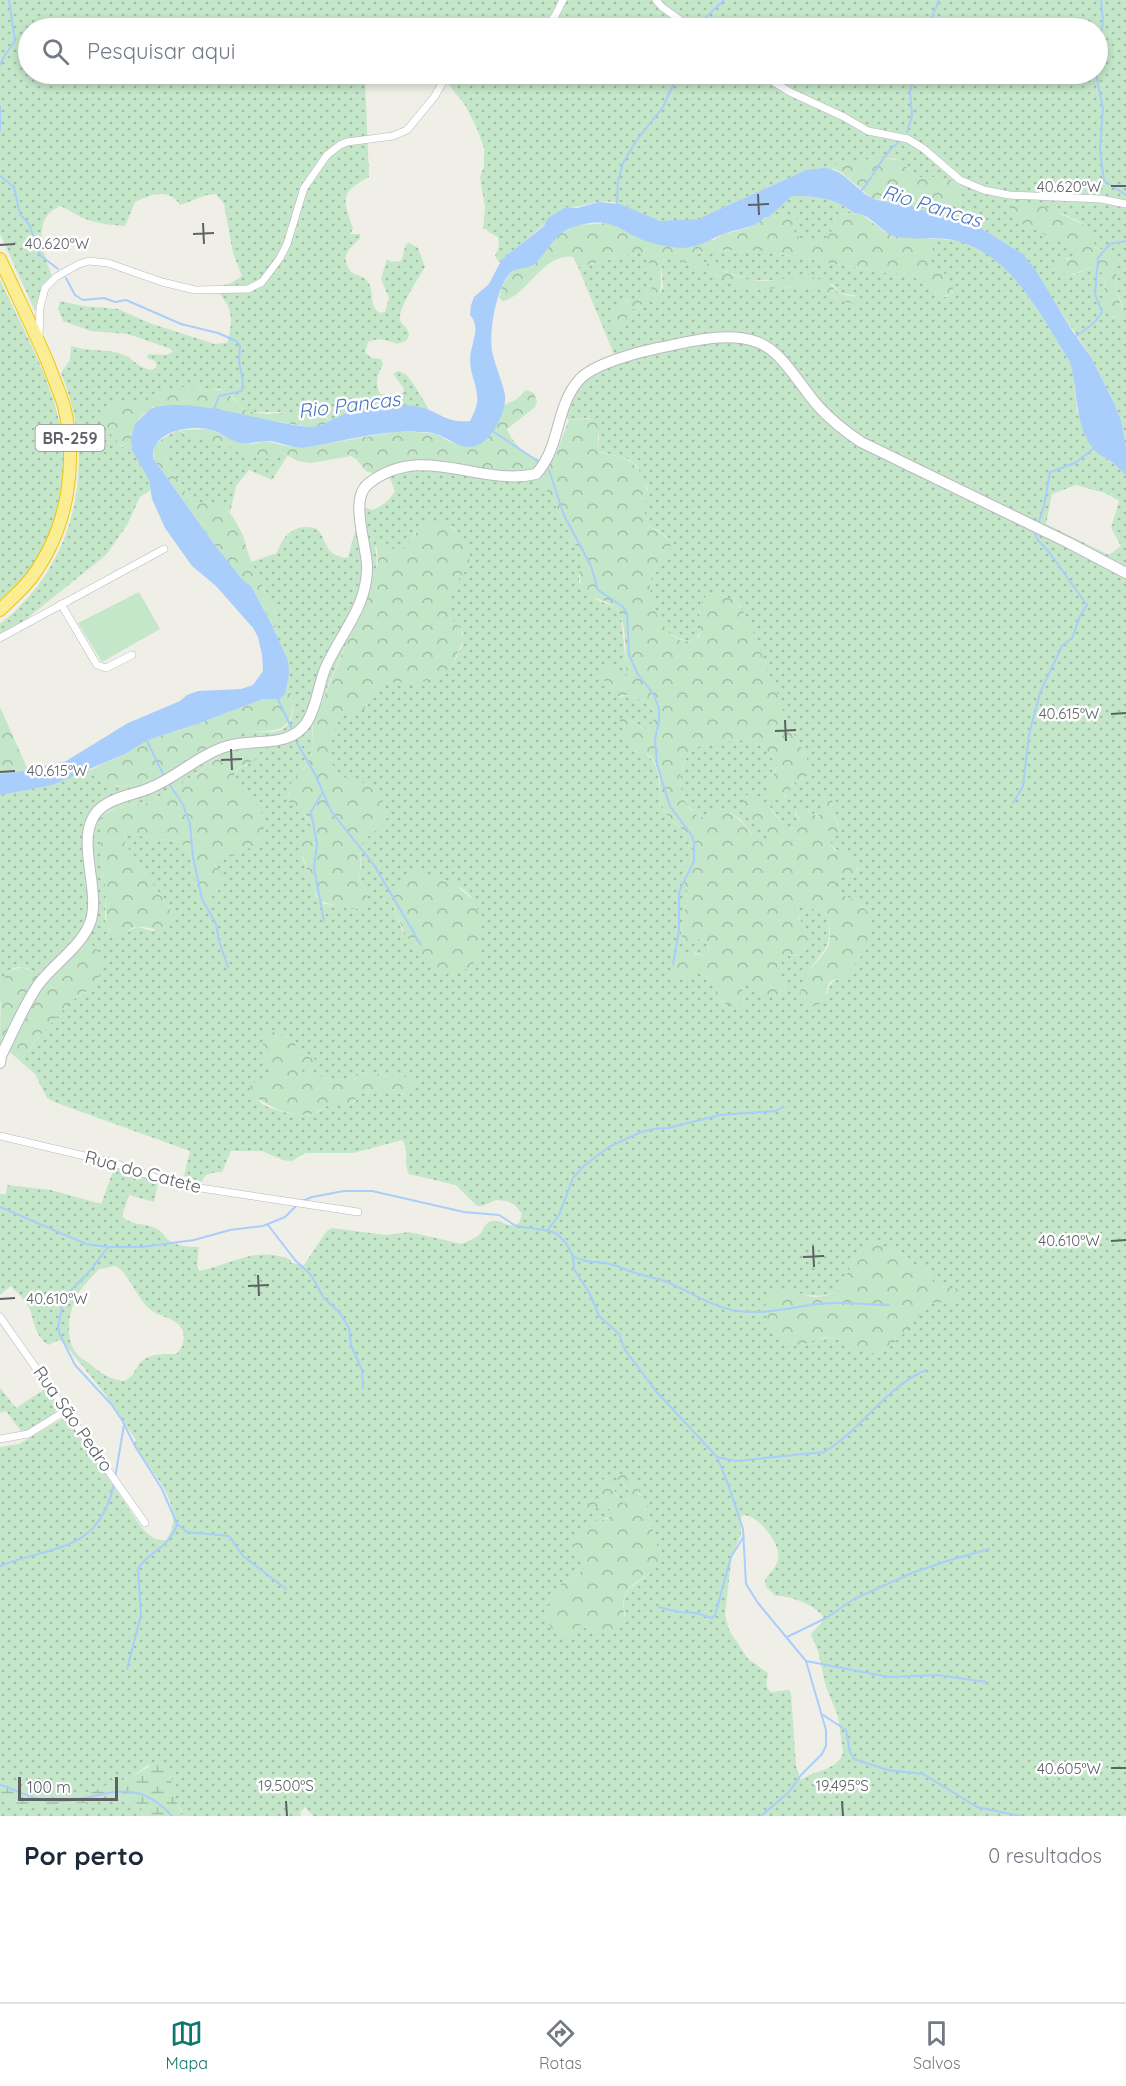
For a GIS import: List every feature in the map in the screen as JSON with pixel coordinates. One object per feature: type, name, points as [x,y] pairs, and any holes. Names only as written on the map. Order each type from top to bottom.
[{"type":"highway","name":"BR-259","points":[[0,259],[39,343],[63,405],[71,453],[68,492],[53,539],[42,562],[19,592],[0,610]]},
{"type":"street","points":[[553,18],[563,0]]},
{"type":"street","points":[[656,0],[662,8],[676,18]]},
{"type":"street","points":[[39,343],[40,307],[45,288],[56,277],[89,261],[108,263],[162,282],[195,290],[242,289],[254,287],[262,282],[280,258],[287,244],[304,188],[327,156],[347,142],[393,136],[407,130],[435,96],[442,84]]},
{"type":"street","points":[[777,84],[868,131],[908,139],[924,149],[960,180],[984,190],[1009,195],[1101,199],[1126,204]]},
{"type":"street","points":[[0,1063],[27,1002],[53,967],[81,939],[91,921],[94,891],[87,834],[92,819],[101,808],[119,797],[150,788],[228,746],[289,737],[300,731],[308,721],[326,669],[356,614],[365,588],[367,567],[359,519],[362,495],[366,485],[399,467],[418,464],[440,465],[506,477],[536,474],[549,454],[569,393],[582,377],[633,353],[697,341],[734,338],[759,342],[772,351],[794,374],[818,407],[861,442],[1126,573]]},
{"type":"street","points":[[0,638],[164,549]]},
{"type":"street","points":[[61,604],[98,665],[106,668],[132,655]]},
{"type":"street","name":"Rua do Catete","points":[[0,1136],[114,1163],[174,1184],[358,1212]]},
{"type":"street","name":"Rua São Pedro","points":[[0,1317],[145,1523]]},
{"type":"street","points":[[0,1439],[27,1434],[67,1410]]},
{"type":"green space","points":[[0,0],[1126,0],[1126,447],[1121,420],[1091,357],[1023,254],[971,222],[953,218],[959,208],[962,208],[962,197],[950,180],[917,177],[898,160],[892,158],[838,163],[834,169],[806,170],[700,219],[662,221],[607,201],[566,207],[500,263],[495,256],[499,246],[498,237],[483,229],[485,207],[480,177],[484,166],[484,148],[465,105],[449,84],[1108,84],[1108,18],[18,18],[18,84],[365,84],[369,177],[352,188],[346,198],[353,229],[350,234],[360,234],[360,238],[347,253],[346,261],[351,272],[368,282],[374,307],[381,313],[385,312],[389,298],[381,279],[387,259],[392,262],[401,261],[406,244],[409,243],[418,248],[425,267],[400,314],[401,322],[409,336],[406,341],[397,344],[390,341],[372,340],[368,342],[365,352],[371,358],[381,359],[383,364],[377,382],[380,394],[395,396],[404,392],[393,374],[398,371],[409,378],[429,410],[405,405],[379,405],[353,411],[331,421],[325,416],[300,412],[252,412],[243,409],[229,393],[220,389],[209,390],[195,386],[164,391],[145,401],[125,401],[102,423],[122,447],[132,449],[149,480],[151,490],[140,497],[127,525],[106,555],[0,640],[0,624],[26,600],[47,572],[63,542],[73,509],[78,476],[78,441],[72,407],[61,373],[70,360],[71,346],[118,353],[153,370],[157,366],[155,361],[147,358],[148,354],[165,355],[173,352],[171,349],[128,334],[91,331],[63,321],[58,309],[60,301],[83,306],[118,309],[152,324],[215,344],[227,343],[231,317],[218,287],[242,276],[233,253],[224,204],[216,194],[180,205],[176,199],[159,194],[135,202],[125,226],[92,221],[61,206],[51,211],[42,228],[42,238],[53,278],[40,298],[35,311],[0,234]],"holes":[[[1061,213],[1080,222],[1092,233],[1094,247],[1106,251],[1116,276],[1117,292],[1123,307],[1114,318],[1107,309],[1104,274],[1093,267],[1073,275],[1065,259],[1078,253],[1075,247],[1022,223]]]},
{"type":"green space","points":[[879,158],[898,160],[917,177],[950,180],[960,189],[962,208],[959,208],[953,218],[917,210],[892,201],[873,199],[834,169],[838,163]]},
{"type":"green space","points":[[792,196],[825,199],[840,204],[854,213],[836,214],[835,223],[828,237],[822,241],[810,242],[794,233],[796,216],[769,217]]},
{"type":"green space","points":[[1042,205],[1089,227],[1095,235],[1094,247],[1112,257],[1116,265],[1117,290],[1123,311],[1120,318],[1113,317],[1106,308],[1104,274],[1093,267],[1067,276],[1057,267],[1058,263],[1073,257],[1077,253],[1075,247],[1022,224],[1010,213],[1011,206]]},
{"type":"green space","points":[[860,213],[885,232],[932,239],[934,245],[928,260],[931,266],[945,274],[953,287],[951,295],[941,296],[910,274],[888,273],[761,251],[708,250],[699,252],[698,260],[737,276],[760,281],[798,277],[816,278],[827,282],[840,293],[859,298],[860,303],[839,300],[826,291],[809,286],[750,290],[677,259],[668,259],[662,262],[661,286],[656,300],[633,309],[623,331],[615,330],[611,322],[615,309],[627,301],[643,297],[649,293],[652,286],[651,269],[643,253],[578,267],[573,257],[563,257],[544,268],[511,298],[503,301],[499,298],[510,273],[515,269],[533,266],[558,235],[578,225],[609,223],[638,238],[714,240],[724,234],[748,228],[765,217],[796,215],[794,233],[802,239],[816,242],[828,236],[832,231],[836,214]]},
{"type":"green space","points":[[932,239],[971,244],[996,260],[1021,286],[1070,362],[1077,412],[1100,455],[1126,475],[1126,1816],[313,1816],[305,1807],[300,1813],[301,1816],[185,1816],[174,1798],[171,1777],[148,1765],[132,1777],[92,1792],[59,1796],[0,1781],[0,1447],[19,1444],[64,1418],[68,1418],[146,1532],[153,1538],[166,1540],[172,1528],[173,1515],[165,1490],[133,1445],[136,1440],[105,1394],[64,1343],[59,1340],[48,1345],[40,1337],[29,1307],[11,1286],[0,1295],[0,1194],[6,1194],[7,1185],[51,1190],[101,1204],[115,1166],[159,1179],[154,1202],[129,1195],[122,1216],[132,1222],[155,1228],[174,1243],[199,1247],[197,1265],[199,1271],[245,1257],[267,1254],[304,1265],[331,1228],[386,1235],[409,1232],[462,1244],[479,1235],[489,1222],[515,1225],[519,1223],[522,1214],[516,1206],[507,1201],[496,1200],[477,1206],[456,1185],[409,1174],[406,1165],[406,1148],[402,1140],[353,1153],[305,1153],[292,1161],[283,1160],[262,1151],[231,1151],[222,1172],[207,1175],[202,1182],[184,1176],[190,1151],[47,1098],[35,1074],[20,1061],[61,1012],[79,995],[86,992],[44,979],[27,968],[17,967],[7,972],[0,1003],[0,795],[90,770],[92,774],[110,784],[127,786],[152,779],[181,766],[238,733],[271,732],[283,729],[290,721],[293,711],[291,695],[286,686],[289,674],[274,628],[277,624],[274,607],[267,599],[251,562],[277,553],[287,535],[303,527],[317,529],[333,553],[348,557],[362,506],[372,510],[385,503],[395,491],[388,473],[409,466],[534,471],[552,499],[584,562],[579,571],[579,582],[597,600],[615,607],[621,616],[627,675],[624,679],[600,675],[613,692],[621,697],[631,695],[646,703],[653,711],[653,721],[647,729],[629,719],[621,725],[636,752],[652,759],[658,775],[665,812],[693,838],[695,843],[684,883],[688,893],[681,931],[682,942],[700,939],[706,943],[709,953],[705,956],[695,953],[675,958],[670,973],[678,979],[694,973],[706,976],[713,983],[722,1002],[744,1006],[742,984],[745,982],[775,996],[784,991],[786,985],[779,974],[778,961],[786,956],[801,955],[806,947],[806,933],[798,911],[799,904],[804,902],[813,909],[825,911],[829,939],[826,948],[808,972],[801,996],[827,994],[831,984],[844,976],[852,966],[868,912],[857,901],[837,893],[837,877],[848,877],[857,873],[858,868],[834,847],[824,830],[837,833],[839,825],[831,812],[833,802],[830,798],[825,798],[819,817],[800,807],[795,813],[800,827],[795,829],[785,826],[769,806],[766,831],[770,834],[770,841],[765,843],[757,841],[741,820],[730,812],[708,818],[698,816],[682,794],[680,777],[682,769],[694,747],[740,740],[760,745],[769,753],[777,766],[772,775],[785,798],[791,786],[810,772],[806,756],[793,733],[741,608],[734,600],[719,594],[699,611],[700,632],[693,640],[689,641],[670,634],[663,626],[653,606],[650,585],[671,543],[661,532],[649,527],[642,505],[648,489],[636,465],[628,459],[598,451],[599,436],[589,418],[569,420],[562,412],[579,379],[614,354],[578,267],[643,253],[651,267],[652,290],[647,296],[625,301],[624,325],[631,310],[656,300],[663,287],[662,262],[668,259],[677,259],[750,290],[809,286],[826,291],[839,300],[857,296],[840,293],[832,284],[748,280],[698,260],[697,255],[703,250],[761,251],[888,273],[910,274],[941,296],[946,297],[953,292],[945,274],[931,266],[928,260],[934,245]],"holes":[[[1076,485],[1105,493],[1119,501],[1111,528],[1121,546],[1109,555],[1046,524],[1052,494]],[[453,527],[463,540],[470,565],[451,589],[448,601],[450,617],[463,633],[463,644],[451,668],[423,682],[380,683],[365,708],[343,712],[335,724],[331,742],[334,768],[343,777],[371,787],[382,801],[387,814],[382,825],[367,838],[362,848],[358,878],[366,892],[334,905],[324,904],[316,897],[302,857],[304,837],[311,823],[288,794],[292,783],[311,756],[313,724],[338,662],[369,596],[376,572],[375,547],[381,541],[394,549],[405,549],[409,546],[416,531]],[[223,753],[249,765],[237,770],[234,783],[257,806],[264,831],[231,856],[214,859],[214,864],[221,871],[218,891],[210,897],[208,907],[198,896],[189,851],[182,843],[143,837],[131,831],[126,832],[125,842],[130,852],[172,912],[153,931],[138,927],[118,935],[109,930],[105,920],[106,888],[100,834],[104,813],[124,805],[145,804],[180,785]],[[417,872],[457,886],[468,894],[475,903],[478,924],[463,969],[447,972],[402,930],[390,889]],[[272,1030],[288,1037],[297,1050],[311,1057],[305,1066],[299,1069],[303,1072],[334,1080],[371,1072],[392,1077],[404,1094],[366,1090],[350,1104],[329,1105],[313,1114],[293,1114],[270,1108],[259,1101],[255,1095],[251,1084],[266,1079],[271,1070],[262,1050]],[[884,1247],[898,1252],[915,1265],[927,1270],[935,1286],[947,1287],[949,1302],[930,1303],[891,1346],[878,1353],[831,1337],[820,1339],[786,1291],[818,1296],[837,1291],[860,1251],[866,1248]],[[116,1266],[126,1275],[151,1310],[172,1320],[182,1329],[184,1339],[178,1352],[156,1355],[143,1360],[131,1376],[123,1381],[105,1375],[77,1355],[70,1339],[70,1315],[78,1294],[99,1269]],[[618,1480],[638,1489],[648,1505],[658,1552],[656,1564],[651,1572],[633,1586],[625,1596],[625,1616],[609,1632],[593,1632],[580,1625],[572,1633],[548,1621],[544,1615],[545,1610],[552,1603],[561,1584],[584,1570],[586,1565],[584,1556],[580,1553],[579,1534],[589,1531],[593,1524],[611,1515],[611,1510],[605,1507],[587,1511],[597,1500],[607,1502],[606,1497],[612,1486],[624,1504],[628,1501],[629,1491]],[[749,1516],[768,1532],[778,1554],[777,1563],[765,1580],[766,1587],[776,1596],[788,1597],[801,1602],[814,1608],[823,1616],[822,1622],[811,1634],[818,1651],[826,1687],[838,1716],[843,1753],[831,1767],[801,1780],[796,1766],[791,1693],[789,1690],[771,1692],[767,1685],[768,1673],[748,1659],[729,1630],[725,1614],[732,1555],[741,1535],[741,1517]]]},
{"type":"green space","points":[[0,280],[30,341],[55,404],[62,436],[65,468],[61,501],[42,554],[28,575],[0,606]]},
{"type":"green space","points":[[195,386],[209,390],[225,390],[243,409],[252,412],[268,414],[311,410],[331,421],[320,427],[308,427],[204,408],[153,407],[136,425],[132,436],[132,449],[119,443],[102,423],[104,409],[125,401],[145,401],[174,388]]},
{"type":"green space","points":[[526,390],[534,393],[537,402],[535,407],[507,429],[514,442],[524,452],[537,458],[551,460],[569,420],[594,420],[598,427],[598,451],[628,460],[642,476],[647,500],[642,505],[649,527],[660,532],[671,542],[667,559],[652,576],[650,589],[656,612],[669,633],[678,639],[688,641],[699,637],[701,603],[709,594],[719,594],[734,600],[747,617],[793,733],[806,756],[810,772],[792,784],[782,801],[774,799],[767,792],[777,766],[769,753],[751,741],[729,741],[694,747],[683,764],[680,784],[686,803],[701,818],[710,812],[726,811],[740,820],[757,841],[765,843],[770,841],[770,834],[752,820],[745,811],[742,799],[746,795],[761,799],[782,822],[795,829],[800,827],[800,824],[795,808],[800,807],[818,817],[825,798],[830,798],[833,802],[831,812],[841,830],[837,833],[825,830],[835,851],[852,856],[857,868],[857,873],[848,877],[837,877],[837,893],[857,901],[868,912],[872,923],[872,938],[864,953],[843,978],[829,983],[823,1003],[812,1006],[803,1002],[801,985],[829,944],[829,927],[825,911],[813,909],[804,902],[799,904],[798,911],[807,933],[806,946],[801,955],[786,956],[778,961],[779,974],[786,985],[784,991],[775,996],[758,993],[745,982],[742,984],[744,1006],[731,1006],[721,1000],[710,980],[702,973],[678,979],[670,973],[672,962],[679,954],[705,956],[709,953],[708,946],[703,940],[694,939],[685,946],[682,942],[681,931],[688,893],[684,883],[684,873],[695,843],[693,838],[665,812],[655,763],[646,754],[635,750],[622,728],[620,720],[625,717],[647,729],[653,721],[653,711],[646,703],[631,695],[616,696],[600,675],[600,665],[605,664],[614,669],[618,678],[624,679],[627,675],[622,618],[613,606],[592,596],[581,586],[579,571],[584,562],[552,499],[534,471],[495,474],[453,466],[378,474],[367,472],[351,456],[311,463],[298,461],[285,454],[269,459],[189,436],[180,430],[211,429],[234,441],[252,444],[266,441],[302,448],[394,432],[416,432],[436,434],[452,443],[465,446],[497,424],[504,405],[517,399]]},
{"type":"green space","points":[[178,430],[189,436],[275,457],[280,454],[288,455],[272,480],[249,470],[236,486],[230,513],[216,503],[192,502],[166,462],[165,437]]},
{"type":"green space","points":[[165,437],[169,443],[165,452],[166,462],[192,502],[197,504],[212,502],[223,505],[233,517],[243,535],[265,594],[274,607],[277,624],[274,628],[251,586],[243,580],[214,544],[153,458],[154,445]]},
{"type":"green space","points":[[428,521],[453,528],[463,539],[469,555],[470,565],[451,589],[448,601],[450,617],[460,628],[464,639],[451,668],[423,682],[380,683],[363,711],[343,712],[335,724],[331,742],[334,768],[339,775],[364,783],[374,790],[384,804],[387,815],[385,823],[363,844],[358,878],[366,892],[368,903],[360,909],[349,909],[319,901],[310,882],[300,846],[311,823],[305,814],[288,800],[289,789],[293,778],[305,768],[312,754],[313,723],[370,593],[378,563],[376,542],[405,549],[420,527]]},
{"type":"green space","points":[[139,592],[160,629],[102,662],[78,623]]},
{"type":"green space","points":[[286,686],[292,699],[292,713],[283,727],[276,730],[235,734],[180,770],[163,778],[140,784],[128,786],[105,783],[96,778],[90,770],[125,754],[148,740],[263,699],[280,699],[285,694]]},
{"type":"green space","points":[[0,707],[28,770],[0,774]]},
{"type":"green space","points":[[249,747],[256,750],[258,757],[237,770],[234,783],[260,808],[264,841],[236,855],[214,859],[214,864],[221,871],[224,881],[211,898],[208,907],[203,907],[199,901],[189,851],[182,843],[143,837],[131,831],[126,832],[125,842],[130,852],[172,912],[173,921],[166,929],[136,927],[122,934],[113,934],[106,925],[101,818],[104,814],[124,805],[145,804],[154,800],[180,785],[228,750]]},
{"type":"green space","points":[[417,871],[456,885],[475,902],[480,918],[480,956],[465,970],[449,973],[435,968],[421,956],[409,940],[400,922],[390,889]]},
{"type":"green space","points":[[91,944],[99,952],[101,963],[95,986],[75,998],[46,1028],[20,1061],[0,1043],[1,987],[7,972],[22,967],[45,979],[81,945]]},
{"type":"green space","points":[[269,1030],[286,1036],[297,1050],[316,1060],[315,1065],[300,1069],[303,1072],[334,1080],[371,1072],[386,1076],[413,1077],[418,1080],[414,1087],[402,1094],[366,1090],[350,1105],[328,1105],[314,1114],[299,1115],[278,1110],[249,1094],[251,1084],[266,1079],[271,1070],[262,1050],[265,1032]]},
{"type":"green space","points":[[876,1241],[882,1242],[884,1247],[901,1253],[915,1265],[927,1270],[935,1286],[960,1289],[960,1302],[930,1303],[891,1346],[877,1353],[858,1350],[842,1340],[830,1337],[794,1345],[783,1341],[773,1330],[766,1315],[765,1307],[771,1295],[787,1291],[818,1297],[837,1291],[860,1251]]},
{"type":"green space","points":[[48,1387],[58,1405],[49,1419],[33,1429],[23,1434],[6,1411],[0,1413],[0,1388],[16,1408]]},
{"type":"green space","points":[[617,1475],[633,1475],[637,1479],[639,1494],[648,1505],[658,1547],[656,1566],[626,1592],[623,1602],[624,1622],[619,1630],[593,1632],[580,1625],[564,1638],[552,1629],[544,1615],[545,1610],[552,1603],[561,1584],[584,1570],[586,1565],[584,1556],[572,1544],[573,1538],[589,1530],[593,1521],[607,1519],[611,1515],[611,1510],[605,1507],[587,1511],[582,1509],[583,1505],[595,1500],[607,1502],[606,1497],[598,1490],[600,1480],[605,1479],[624,1504],[628,1501],[629,1491],[618,1480]]},
{"type":"green space","points":[[155,1763],[164,1765],[168,1771],[177,1803],[185,1816],[144,1816],[141,1807],[110,1794],[87,1803],[53,1806],[18,1808],[13,1805],[13,1802],[0,1802],[0,1781],[59,1796],[92,1792],[132,1777]]},
{"type":"green space","points":[[110,1794],[141,1807],[144,1816],[0,1816],[0,1802],[13,1802],[18,1808],[53,1806],[87,1803]]},
{"type":"water","points":[[824,168],[838,172],[877,200],[901,202],[917,210],[971,222],[1023,254],[1091,357],[1114,403],[1121,420],[1126,447],[1126,475],[1098,453],[1089,442],[1080,420],[1070,362],[1034,304],[1005,269],[988,255],[969,245],[947,239],[897,237],[865,216],[854,213],[840,204],[825,199],[792,196],[769,217],[765,217],[756,224],[688,248],[651,243],[604,223],[581,225],[560,234],[535,264],[516,269],[505,280],[497,299],[491,343],[493,357],[504,389],[505,401],[498,423],[484,442],[466,447],[434,433],[405,432],[376,434],[302,448],[270,441],[241,443],[204,428],[184,429],[158,441],[153,458],[214,544],[243,580],[251,586],[272,625],[288,661],[289,674],[285,694],[280,699],[263,699],[148,740],[125,754],[52,785],[0,795],[0,774],[66,761],[128,723],[180,701],[187,695],[198,691],[241,689],[253,685],[263,671],[258,637],[253,628],[216,586],[192,566],[165,528],[152,499],[149,480],[132,450],[131,439],[135,424],[150,409],[184,405],[205,407],[308,427],[322,425],[345,414],[376,405],[403,405],[424,408],[450,419],[470,421],[477,403],[470,360],[475,331],[470,315],[474,297],[489,284],[502,259],[544,226],[548,218],[566,207],[577,208],[599,202],[620,204],[660,221],[700,219],[806,170]]},
{"type":"waterway","points":[[0,65],[15,41],[9,0]]},
{"type":"waterway","points":[[705,18],[724,0]]},
{"type":"waterway","points":[[932,18],[939,0]]},
{"type":"waterway","points":[[1101,0],[1103,18]]},
{"type":"waterway","points":[[617,204],[618,181],[623,163],[636,141],[663,107],[673,84]]},
{"type":"waterway","points":[[907,132],[912,116],[910,91],[912,84]]},
{"type":"waterway","points":[[1098,84],[1103,108],[1100,150],[1104,181],[1126,195]]},
{"type":"waterway","points":[[0,106],[0,130]]},
{"type":"waterway","points":[[861,191],[888,152],[899,142]]},
{"type":"waterway","points":[[0,176],[14,187],[20,214],[29,224],[40,255],[58,269]]},
{"type":"waterway","points":[[1075,337],[1094,323],[1102,312],[1095,294],[1098,258],[1110,244],[1126,241]]},
{"type":"waterway","points":[[66,278],[75,295],[83,300],[104,298],[115,302],[126,300],[181,324],[218,333],[236,341],[240,346],[242,391],[219,396],[213,411]]},
{"type":"waterway","points":[[491,430],[539,462]]},
{"type":"waterway","points":[[1039,521],[1050,472],[1075,463],[1094,448]]},
{"type":"waterway","points":[[549,470],[564,515],[591,566],[598,590],[622,606],[627,613],[629,654],[637,673],[654,695],[659,709],[655,739],[657,765],[670,806],[692,836],[694,843],[694,861],[679,892],[679,931],[673,964]]},
{"type":"waterway","points":[[1013,803],[1023,786],[1029,735],[1040,693],[1062,646],[1072,638],[1080,616],[1087,605],[1037,539],[1035,533]]},
{"type":"waterway","points":[[278,699],[292,729]]},
{"type":"waterway","points":[[146,739],[163,774]]},
{"type":"waterway","points":[[297,743],[315,774],[331,811],[374,865],[421,945]]},
{"type":"waterway","points":[[170,785],[183,805],[190,824],[193,857],[202,899],[216,924],[228,967]]},
{"type":"waterway","points":[[322,793],[311,812],[317,844],[314,868],[324,921]]},
{"type":"waterway","points":[[547,1231],[559,1215],[573,1178],[585,1165],[609,1147],[653,1129],[668,1128],[720,1115],[776,1111],[783,1107]]},
{"type":"waterway","points":[[302,1201],[344,1191],[372,1191],[464,1212],[499,1215],[516,1226],[550,1231],[566,1243],[573,1256],[574,1269],[590,1294],[599,1316],[619,1334],[625,1350],[656,1391],[717,1457],[743,1529],[746,1584],[758,1603],[806,1661],[826,1730],[826,1746],[822,1754],[801,1775],[788,1793],[761,1816]]},
{"type":"waterway","points":[[0,1207],[86,1244],[108,1247],[142,1247],[194,1240],[230,1230],[263,1226],[285,1217],[295,1207]]},
{"type":"waterway","points":[[268,1225],[295,1260],[311,1275],[324,1298],[340,1313],[349,1328],[351,1345],[362,1370],[363,1388]]},
{"type":"waterway","points":[[108,1247],[89,1272],[70,1291],[62,1307],[58,1328],[75,1365],[111,1404],[122,1420],[162,1489],[177,1524],[187,1532],[229,1536],[243,1556],[286,1589]]},
{"type":"waterway","points":[[573,1256],[584,1261],[611,1264],[662,1280],[710,1302],[737,1311],[768,1311],[829,1303],[889,1305]]},
{"type":"waterway","points":[[717,1457],[736,1461],[824,1452],[838,1443],[898,1387],[926,1370]]},
{"type":"waterway","points":[[115,1478],[124,1425]]},
{"type":"waterway","points":[[0,1566],[55,1549],[85,1535],[97,1523],[107,1506],[114,1484]]},
{"type":"waterway","points":[[127,1669],[141,1615],[138,1569],[148,1557],[163,1546],[177,1525]]},
{"type":"waterway","points":[[659,1607],[712,1618],[715,1615],[731,1557],[744,1536]]},
{"type":"waterway","points":[[787,1637],[826,1618],[854,1599],[912,1573],[989,1549]]},
{"type":"waterway","points":[[806,1661],[889,1677],[938,1675],[986,1682]]},
{"type":"waterway","points":[[823,1715],[846,1730],[850,1752],[854,1759],[887,1770],[923,1774],[977,1807],[1020,1816]]},
{"type":"waterway","points":[[0,1785],[36,1799],[49,1801],[67,1801],[113,1792],[142,1794],[157,1802],[172,1816]]},
{"type":"water label","name":"Rio Pancas","points":[[932,206]]},
{"type":"water label","name":"Rio Pancas","points":[[349,405]]}]
